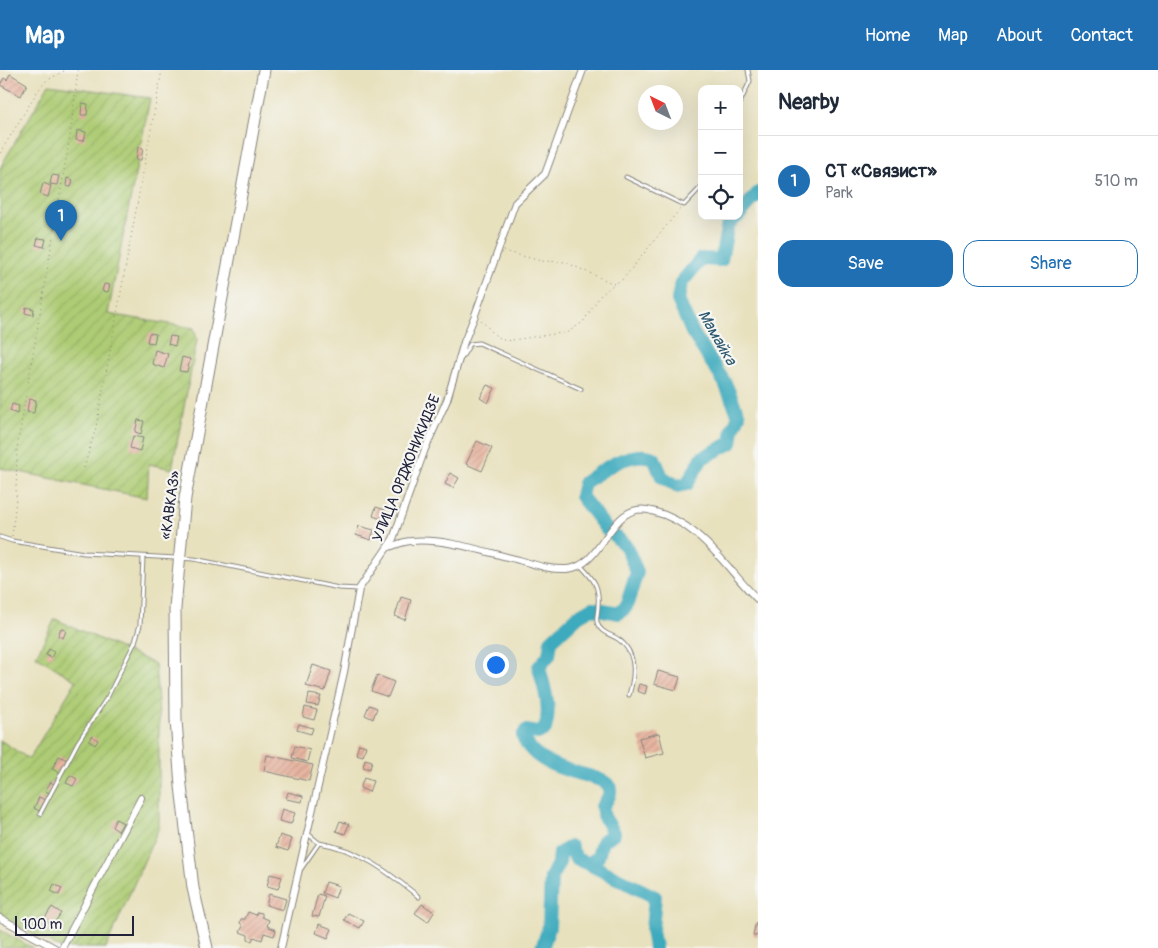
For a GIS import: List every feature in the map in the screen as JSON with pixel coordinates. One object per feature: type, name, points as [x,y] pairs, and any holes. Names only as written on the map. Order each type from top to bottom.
[{"type":"highway","name":"«КАВКАЗ»","points":[[207,948],[193,888],[180,776],[174,656],[178,558],[185,498],[264,70]]},
{"type":"street","name":"УЛИЦА ОРДЖОНИКИДЗЕ","points":[[281,948],[344,672],[359,589],[389,548],[425,449],[447,400],[464,342],[500,250],[515,203],[545,174],[583,70]]},
{"type":"street","points":[[389,548],[410,541],[437,541],[552,570],[573,568],[581,565],[600,547],[623,516],[632,510],[642,508],[669,517],[702,537],[758,600]]},
{"type":"street","points":[[62,948],[141,798]]},
{"type":"street","points":[[0,918],[55,948]]},
{"type":"lane","points":[[743,96],[750,81],[748,70]]},
{"type":"lane","points":[[626,177],[684,205],[698,190]]},
{"type":"lane","points":[[458,363],[470,344],[479,343],[581,389]]},
{"type":"lane","points":[[0,537],[12,542],[65,551],[194,559],[339,588],[359,589]]},
{"type":"lane","points":[[40,814],[78,742],[108,696],[135,642],[140,624],[144,557]]},
{"type":"lane","points":[[581,565],[598,588],[600,628],[618,639],[626,647],[632,659],[633,682],[629,695]]},
{"type":"lane","points":[[306,833],[319,843],[337,846],[362,856],[386,870],[419,896]]},
{"type":"lane","points":[[299,871],[319,843]]},
{"type":"path","points":[[0,153],[37,92],[46,81],[66,70]]},
{"type":"path","points":[[12,542],[16,499],[17,448],[70,136],[78,70]]},
{"type":"path","points":[[84,468],[98,417],[162,70]]},
{"type":"path","points":[[475,316],[495,335],[505,341],[568,332],[582,322],[600,296],[623,279],[684,205]]},
{"type":"path","points":[[500,250],[541,261],[566,262],[614,284]]},
{"type":"green space","points":[[49,84],[150,98],[108,314],[194,328],[197,340],[172,469],[149,464],[147,498],[0,468],[0,168]]},
{"type":"green space","points":[[55,619],[155,664],[159,716],[159,827],[106,948],[60,948],[0,917],[0,740],[29,759],[76,681],[36,656]]},
{"type":"green space","points":[[0,930],[33,948],[0,948]]},
{"type":"building","points":[[10,74],[27,84],[21,96],[0,85],[4,78],[7,80]]},
{"type":"building","points":[[82,103],[88,104],[87,115],[81,115]]},
{"type":"building","points":[[77,130],[86,132],[84,141],[76,140]]},
{"type":"building","points":[[138,147],[143,148],[141,160],[136,160]]},
{"type":"building","points":[[52,175],[59,176],[57,185],[50,184]]},
{"type":"building","points":[[67,178],[73,180],[71,187],[66,186]]},
{"type":"building","points":[[43,183],[51,186],[48,197],[40,194]]},
{"type":"building","points":[[61,223],[68,224],[66,231],[60,230]]},
{"type":"building","points":[[38,238],[46,239],[44,247],[36,245]]},
{"type":"building","points":[[104,284],[110,285],[108,292],[102,291]]},
{"type":"building","points":[[26,307],[34,309],[33,315],[25,313]]},
{"type":"building","points":[[149,333],[156,334],[154,343],[147,342]]},
{"type":"building","points":[[170,336],[177,337],[175,346],[168,344]]},
{"type":"building","points":[[155,350],[168,354],[164,368],[152,364]]},
{"type":"building","points":[[182,357],[190,359],[187,372],[179,371]]},
{"type":"building","points":[[487,385],[495,388],[488,403],[480,398]]},
{"type":"building","points":[[29,399],[36,400],[34,413],[27,412]]},
{"type":"building","points":[[12,404],[19,406],[17,414],[10,411]]},
{"type":"building","points":[[138,420],[144,421],[141,434],[135,432]]},
{"type":"building","points":[[133,436],[143,438],[140,451],[130,448]]},
{"type":"building","points":[[477,441],[492,448],[482,471],[466,464]]},
{"type":"building","points":[[450,473],[459,478],[453,488],[445,484]]},
{"type":"building","points":[[376,507],[385,510],[381,519],[373,516]]},
{"type":"building","points":[[359,526],[374,530],[371,540],[356,535]]},
{"type":"building","points":[[401,597],[411,600],[405,620],[395,616]]},
{"type":"building","points":[[61,628],[66,631],[63,638],[58,636]]},
{"type":"building","points":[[49,649],[54,652],[51,658],[46,655]]},
{"type":"building","points":[[313,665],[331,671],[325,691],[306,686]]},
{"type":"building","points":[[658,671],[680,677],[676,690],[654,684]]},
{"type":"building","points":[[377,675],[394,682],[388,697],[371,691]]},
{"type":"building","points":[[639,684],[647,686],[645,694],[637,691]]},
{"type":"building","points":[[309,694],[321,696],[318,706],[307,704]]},
{"type":"building","points":[[369,705],[377,708],[373,719],[365,715]]},
{"type":"building","points":[[305,707],[317,710],[314,720],[303,717]]},
{"type":"building","points":[[299,724],[313,728],[311,734],[297,730]]},
{"type":"building","points":[[659,733],[664,753],[645,758],[639,738]]},
{"type":"building","points":[[92,736],[98,740],[95,745],[89,741]]},
{"type":"building","points":[[359,744],[366,746],[363,756],[356,754]]},
{"type":"building","points":[[295,746],[310,750],[307,762],[292,758]]},
{"type":"building","points":[[267,755],[313,765],[309,781],[264,771]]},
{"type":"building","points":[[59,756],[67,760],[60,773],[52,769]]},
{"type":"building","points":[[365,759],[372,761],[370,769],[363,767]]},
{"type":"building","points":[[70,775],[77,779],[73,786],[66,783]]},
{"type":"building","points":[[364,778],[373,781],[369,792],[360,788]]},
{"type":"building","points":[[51,782],[55,785],[50,793],[45,791]]},
{"type":"building","points":[[288,792],[303,796],[302,802],[286,799]]},
{"type":"building","points":[[39,797],[45,800],[39,811],[34,808]]},
{"type":"building","points":[[282,809],[295,813],[291,824],[279,821]]},
{"type":"building","points":[[116,819],[123,823],[118,831],[112,827]]},
{"type":"building","points":[[340,821],[349,824],[345,834],[336,831]]},
{"type":"building","points":[[280,835],[292,839],[288,851],[276,847]]},
{"type":"building","points":[[270,874],[282,877],[278,889],[267,886]]},
{"type":"building","points":[[326,882],[339,886],[335,898],[322,893]]},
{"type":"building","points":[[54,884],[62,888],[59,895],[51,891]]},
{"type":"building","points":[[269,894],[286,899],[283,910],[266,905]]},
{"type":"building","points":[[318,894],[325,896],[319,917],[312,916]]},
{"type":"building","points":[[422,904],[434,912],[428,922],[415,913]]},
{"type":"building","points":[[52,907],[61,913],[53,925],[44,919]]},
{"type":"building","points":[[248,912],[256,915],[257,912],[262,913],[262,917],[269,920],[267,926],[276,930],[274,936],[264,933],[262,940],[254,937],[252,941],[248,939],[248,935],[240,932],[243,926],[240,923],[241,919],[245,919]]},
{"type":"building","points":[[348,913],[364,921],[360,928],[344,920]]},
{"type":"building","points":[[756,922],[758,923],[758,936],[753,935]]},
{"type":"building","points":[[319,924],[332,929],[328,938],[316,933]]},
{"type":"waterway","name":"Мамайка","points":[[743,210],[758,193]]},
{"type":"waterway","name":"Мамайка","points":[[607,530],[581,496],[584,483],[591,478],[617,462],[636,456],[645,456],[654,458],[662,477],[677,486],[687,484],[702,458],[731,443],[733,429],[739,416],[725,383],[692,332],[678,300],[681,283],[701,259],[721,260],[728,224],[733,220]]},
{"type":"waterway","name":"Мамайка","points":[[542,948],[549,927],[551,877],[559,862],[560,853],[571,847],[576,859],[589,864],[598,857],[602,842],[614,833],[604,817],[602,807],[610,794],[609,786],[604,781],[554,765],[541,758],[530,749],[523,736],[526,731],[538,733],[545,729],[548,713],[539,667],[549,655],[551,641],[578,616],[592,608],[619,613],[626,607],[637,572],[626,546],[616,537]]},
{"type":"waterway","points":[[589,864],[655,897],[652,930],[655,948]]},
{"type":"place","name":"СТ «Связист»","points":[[61,241]]}]
